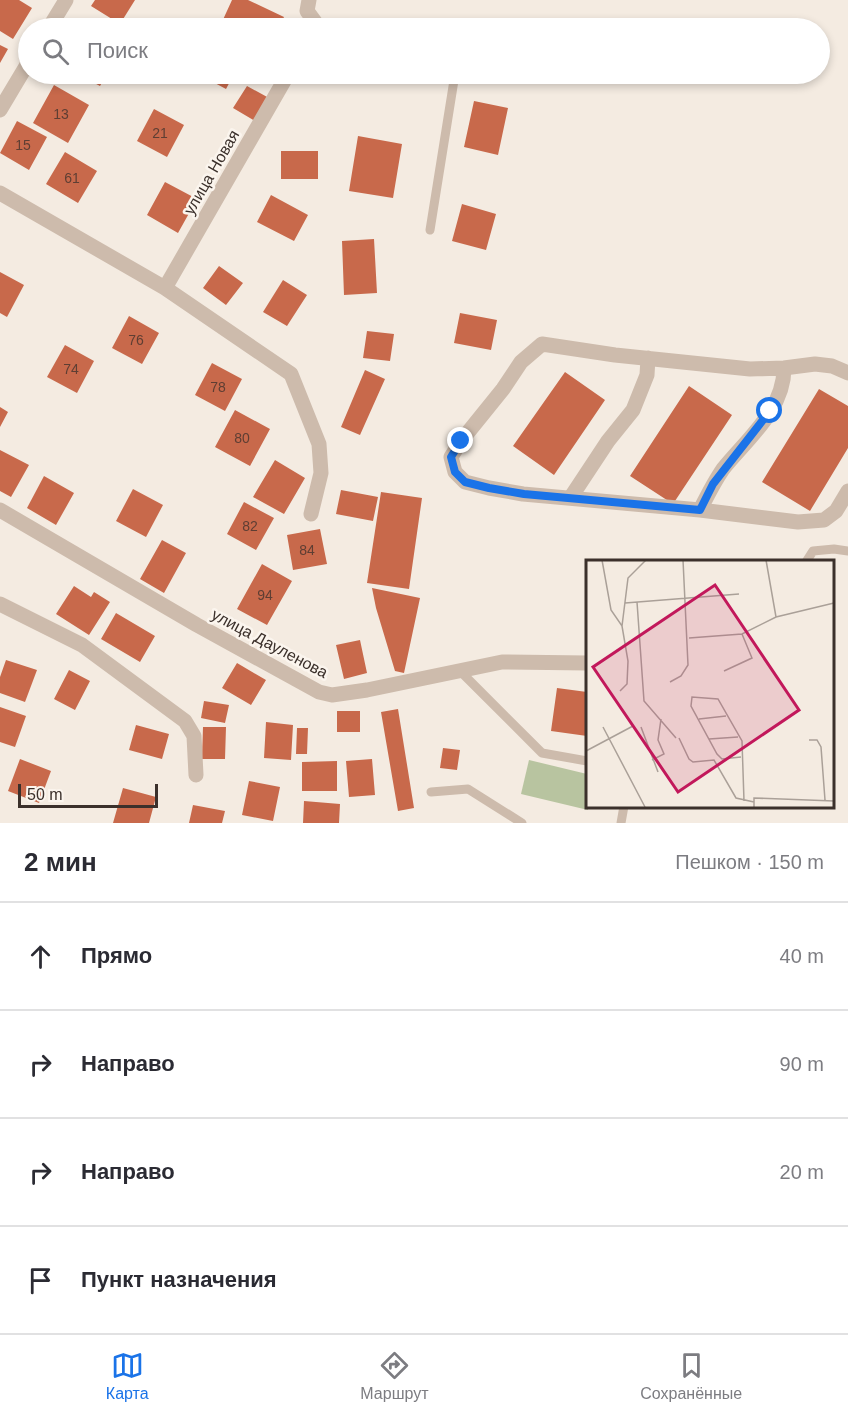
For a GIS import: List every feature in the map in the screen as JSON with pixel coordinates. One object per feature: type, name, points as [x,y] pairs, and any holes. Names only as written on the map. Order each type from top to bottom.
[{"type":"street","points":[[55,18],[66,0]]},
{"type":"street","points":[[309,0],[307,11],[313,18]]},
{"type":"street","points":[[0,111],[18,80]]},
{"type":"street","name":"улица Новая","points":[[165,288],[282,84]]},
{"type":"street","points":[[0,193],[165,288],[291,374],[319,444],[321,473],[311,514]]},
{"type":"street","points":[[848,373],[832,366],[815,364],[750,369],[542,344],[521,362],[451,457],[455,472],[465,482],[524,494],[700,510],[798,522],[824,520],[836,511],[848,491]]},
{"type":"street","points":[[571,497],[608,441],[633,410],[647,375],[648,358]]},
{"type":"street","points":[[700,510],[713,484],[759,426],[779,396],[784,383],[784,368]]},
{"type":"street","name":"улица Дауленова","points":[[0,510],[197,625],[319,692],[332,694],[367,690],[502,662],[586,663]]},
{"type":"street","points":[[0,604],[82,645],[185,721],[194,736],[196,775]]},
{"type":"lane","points":[[430,230],[453,84]]},
{"type":"lane","points":[[807,560],[813,551],[834,549],[848,551]]},
{"type":"lane","points":[[460,670],[542,753],[586,761]]},
{"type":"lane","points":[[431,792],[468,789],[522,823]]},
{"type":"lane","points":[[621,823],[624,808]]},
{"type":"green space","points":[[529,760],[586,774],[586,808],[588,810],[521,794]]},
{"type":"building","points":[[0,0],[19,0],[32,8],[26,18],[18,18],[18,31],[13,39],[0,31]]},
{"type":"building","points":[[95,0],[135,0],[124,18],[110,18],[91,6]]},
{"type":"building","points":[[232,0],[248,0],[284,17],[284,18],[224,18]]},
{"type":"building","points":[[0,45],[8,49],[0,63]]},
{"type":"building","points":[[217,84],[229,84],[226,89]]},
{"type":"building","points":[[54,85],[89,105],[68,143],[33,123]]},
{"type":"building","points":[[247,86],[269,98],[255,121],[233,108]]},
{"type":"building","points":[[474,101],[508,108],[498,155],[464,147]]},
{"type":"building","points":[[154,109],[184,125],[167,157],[137,141]]},
{"type":"building","points":[[17,121],[47,137],[29,170],[0,153]]},
{"type":"building","points":[[358,136],[402,144],[393,198],[349,191]]},
{"type":"building","points":[[281,151],[318,151],[318,179],[281,179]]},
{"type":"building","points":[[65,152],[97,171],[78,203],[46,184]]},
{"type":"building","points":[[165,182],[197,199],[178,233],[147,215]]},
{"type":"building","points":[[271,195],[308,215],[294,241],[257,222]]},
{"type":"building","points":[[462,204],[496,214],[486,250],[452,241]]},
{"type":"building","points":[[374,239],[377,293],[344,295],[342,241]]},
{"type":"building","points":[[219,266],[243,283],[226,305],[203,288]]},
{"type":"building","points":[[0,272],[24,285],[7,317],[0,313]]},
{"type":"building","points":[[283,280],[307,295],[287,326],[263,312]]},
{"type":"building","points":[[460,313],[497,320],[491,350],[454,343]]},
{"type":"building","points":[[129,316],[159,333],[142,364],[112,348]]},
{"type":"building","points":[[367,331],[394,334],[390,361],[363,358]]},
{"type":"building","points":[[65,345],[94,361],[77,393],[47,377]]},
{"type":"building","points":[[212,363],[242,379],[225,411],[195,395]]},
{"type":"building","points":[[365,370],[385,379],[360,435],[341,427]]},
{"type":"building","points":[[565,372],[605,400],[554,475],[513,446]]},
{"type":"building","points":[[689,386],[732,415],[673,504],[630,476]]},
{"type":"building","points":[[819,389],[848,406],[848,448],[810,511],[762,482]]},
{"type":"building","points":[[0,407],[8,412],[0,427]]},
{"type":"building","points":[[235,410],[270,429],[250,466],[215,447]]},
{"type":"building","points":[[0,450],[29,465],[11,497],[0,491]]},
{"type":"building","points":[[275,460],[305,478],[284,514],[253,497]]},
{"type":"building","points":[[44,476],[74,493],[56,525],[27,508]]},
{"type":"building","points":[[133,489],[163,505],[146,537],[116,521]]},
{"type":"building","points":[[341,490],[378,497],[373,521],[336,514]]},
{"type":"building","points":[[381,492],[422,498],[409,589],[367,583]]},
{"type":"building","points":[[244,502],[274,518],[256,550],[227,534]]},
{"type":"building","points":[[320,529],[327,564],[293,570],[287,535]]},
{"type":"building","points":[[162,540],[186,553],[164,593],[140,579]]},
{"type":"building","points":[[262,564],[292,581],[267,625],[237,609]]},
{"type":"building","points":[[74,586],[91,597],[94,592],[110,602],[89,635],[56,614]]},
{"type":"building","points":[[372,588],[420,598],[404,673],[395,671]]},
{"type":"building","points":[[116,613],[155,636],[140,662],[101,639]]},
{"type":"building","points":[[360,640],[367,673],[344,679],[336,645]]},
{"type":"building","points":[[6,660],[37,670],[25,702],[0,693],[0,677]]},
{"type":"building","points":[[237,663],[266,680],[251,705],[222,688]]},
{"type":"building","points":[[69,670],[90,681],[75,710],[54,699]]},
{"type":"building","points":[[557,688],[586,692],[586,736],[551,731]]},
{"type":"building","points":[[204,701],[229,705],[225,723],[201,718]]},
{"type":"building","points":[[0,707],[26,716],[15,747],[0,742]]},
{"type":"building","points":[[398,709],[414,808],[398,811],[381,712]]},
{"type":"building","points":[[337,711],[360,711],[360,732],[337,732]]},
{"type":"building","points":[[266,722],[293,725],[291,760],[264,758]]},
{"type":"building","points":[[136,725],[169,734],[162,759],[129,750]]},
{"type":"building","points":[[203,727],[226,727],[225,759],[202,759]]},
{"type":"building","points":[[297,728],[308,728],[307,754],[296,754]]},
{"type":"building","points":[[443,748],[460,750],[457,770],[440,768]]},
{"type":"building","points":[[20,759],[51,771],[39,803],[8,791]]},
{"type":"building","points":[[372,759],[375,795],[349,797],[346,761]]},
{"type":"building","points":[[337,761],[337,791],[302,791],[302,762]]},
{"type":"building","points":[[249,781],[280,787],[273,821],[242,815]]},
{"type":"building","points":[[123,788],[156,797],[149,823],[113,823]]},
{"type":"building","points":[[304,801],[340,804],[339,823],[303,823]]},
{"type":"building","points":[[193,805],[225,811],[222,823],[189,823]]},
{"type":"route","points":[[461,441],[451,457],[455,472],[465,482],[524,494],[700,510],[723,469],[770,411]]}]
